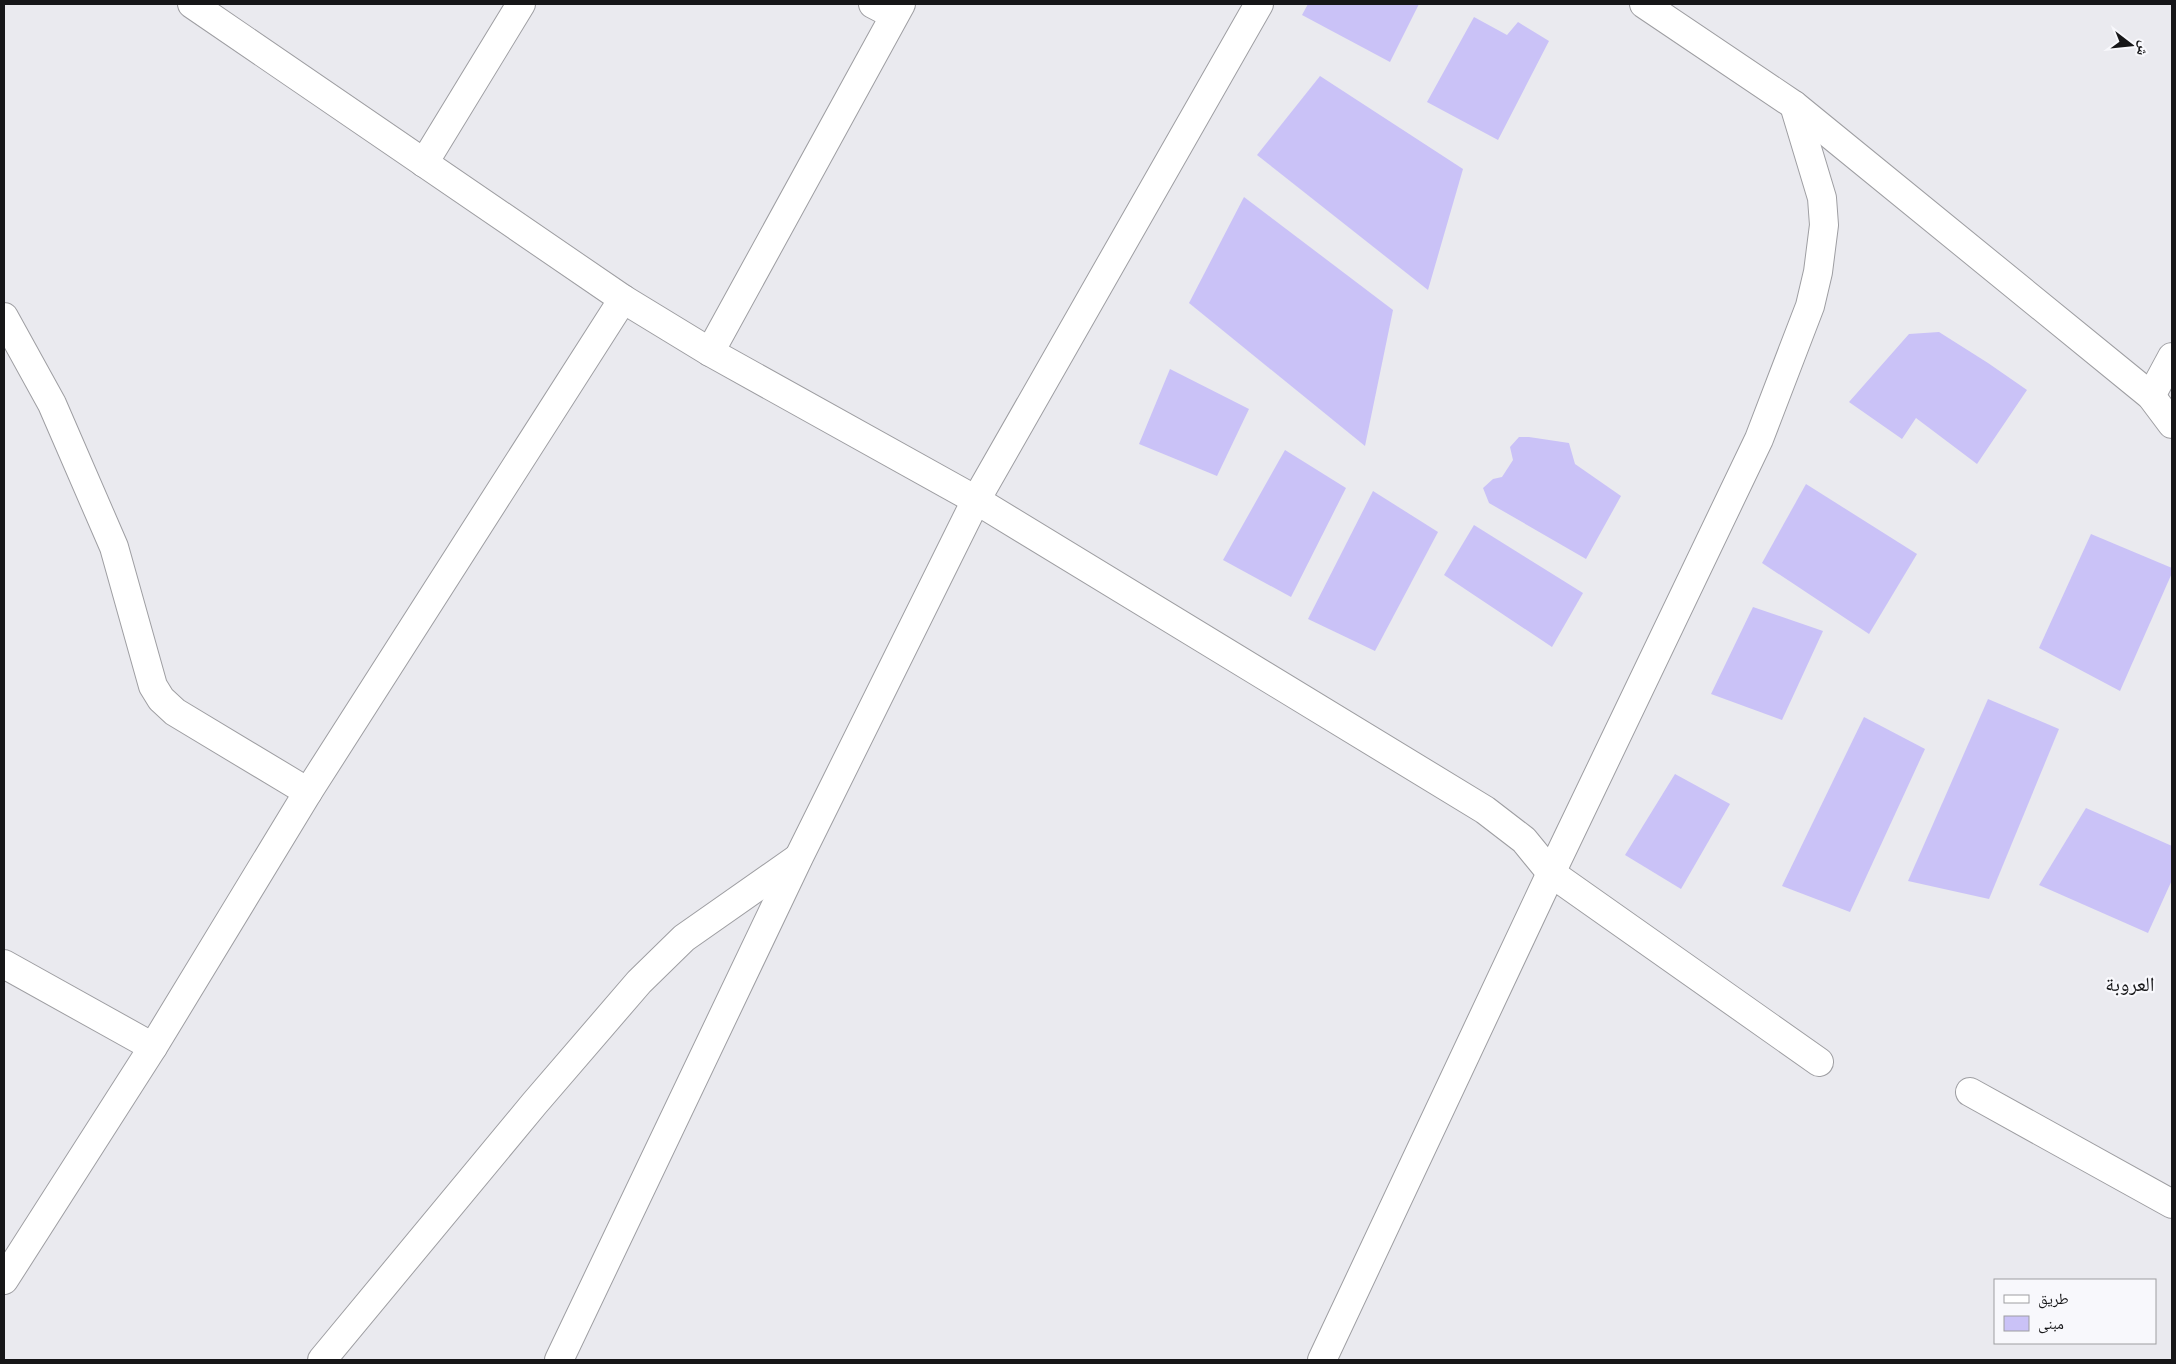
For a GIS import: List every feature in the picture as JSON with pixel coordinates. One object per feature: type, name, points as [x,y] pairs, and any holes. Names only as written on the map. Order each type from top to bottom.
[{"type":"street","points":[[192,4],[623,298],[710,352],[976,500],[1485,810],[1524,840],[1550,873],[1819,1062]]},
{"type":"street","points":[[424,162],[521,4]]},
{"type":"street","points":[[559,1360],[799,857],[976,500],[1259,4]]},
{"type":"street","points":[[1644,4],[1794,105],[2151,396],[2172,424]]},
{"type":"street","points":[[710,352],[890,7]]},
{"type":"street","points":[[1322,1360],[1550,873],[1759,439],[1810,306],[1818,272],[1824,225],[1822,198],[1794,105]]},
{"type":"street","points":[[4,1280],[153,1047],[308,792],[623,298]]},
{"type":"street","points":[[4,317],[52,404],[114,547],[153,686],[161,699],[175,712],[308,792]]},
{"type":"street","points":[[2151,396],[2172,357]]},
{"type":"street","points":[[322,1360],[534,1104],[640,982],[684,938],[799,857]]},
{"type":"street","points":[[4,964],[153,1047]]},
{"type":"street","points":[[1970,1092],[2172,1204]]},
{"type":"building","points":[[1308,4],[1419,4],[1390,62],[1302,15]]},
{"type":"building","points":[[1474,17],[1507,35],[1518,22],[1549,41],[1498,140],[1427,102]]},
{"type":"building","points":[[1320,76],[1463,169],[1428,290],[1257,155]]},
{"type":"building","points":[[1244,197],[1393,310],[1365,446],[1189,303]]},
{"type":"building","points":[[1939,332],[2027,390],[1977,464],[1916,418],[1902,439],[1849,402],[1909,334]]},
{"type":"building","points":[[1170,369],[1249,409],[1217,476],[1139,444]]},
{"type":"building","points":[[1519,437],[1569,443],[1575,464],[1621,496],[1586,559],[1489,503],[1483,488],[1493,479],[1502,477],[1513,460],[1510,447]]},
{"type":"building","points":[[1285,450],[1346,488],[1291,597],[1223,560]]},
{"type":"building","points":[[1806,484],[1917,554],[1869,634],[1762,563]]},
{"type":"building","points":[[1373,491],[1438,532],[1375,651],[1308,619]]},
{"type":"building","points":[[1474,525],[1583,593],[1552,647],[1444,575]]},
{"type":"building","points":[[2091,534],[2172,568],[2172,573],[2120,691],[2039,648]]},
{"type":"building","points":[[1753,607],[1823,631],[1782,720],[1711,694]]},
{"type":"building","points":[[1988,699],[2059,729],[1989,899],[1908,881]]},
{"type":"building","points":[[1864,717],[1925,749],[1850,912],[1782,886]]},
{"type":"building","points":[[1675,774],[1730,804],[1681,889],[1625,855]]},
{"type":"building","points":[[2086,808],[2172,846],[2172,880],[2148,933],[2039,885]]},
{"type":"district","name":"العروبة","points":[[2130,984]]}]
